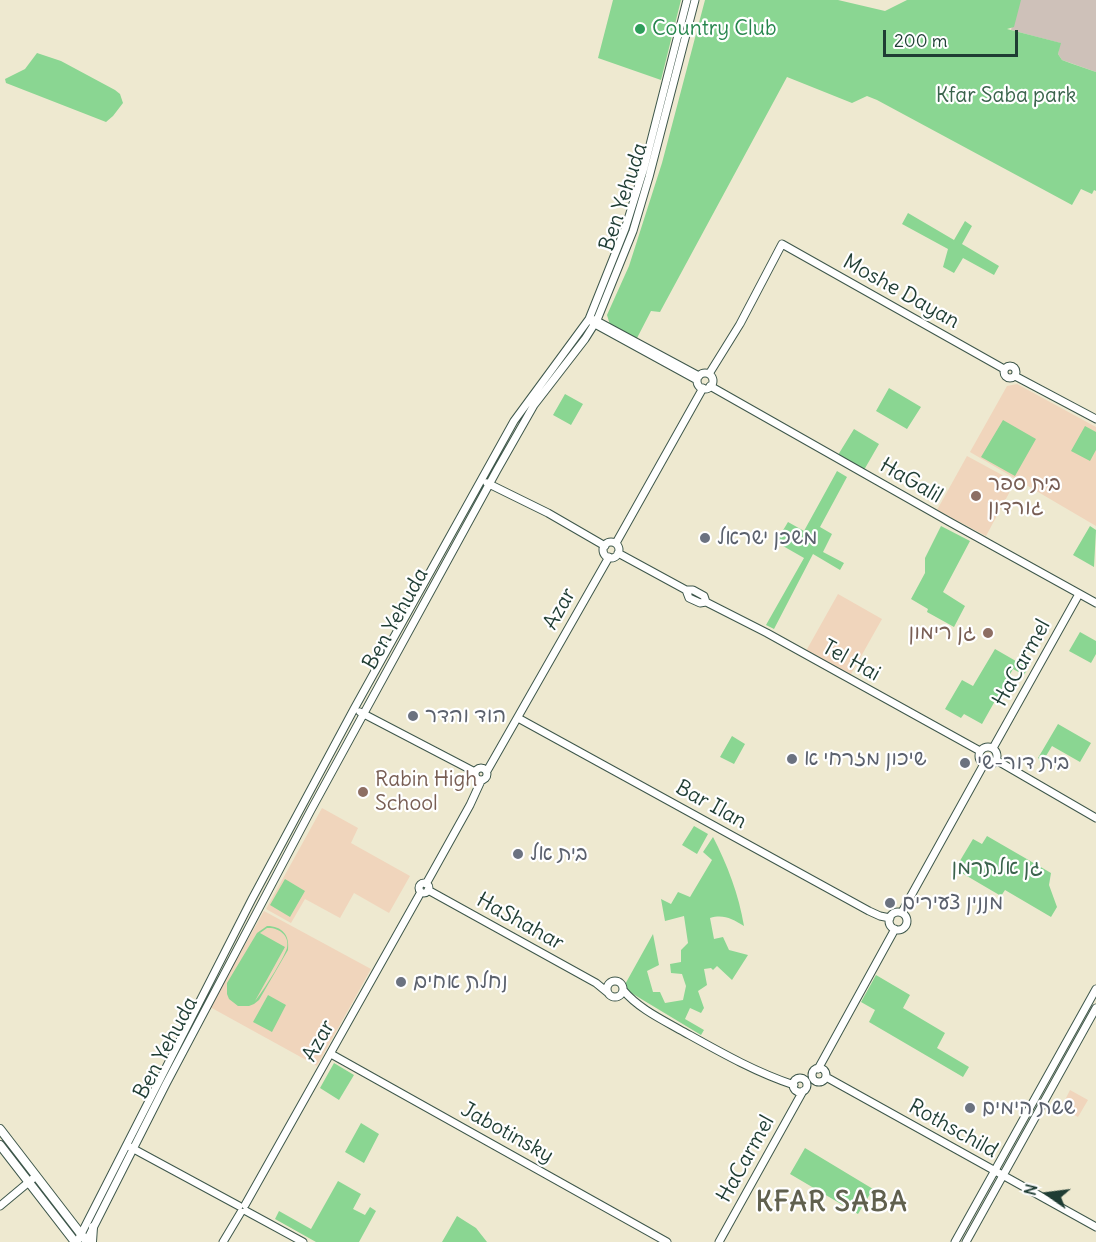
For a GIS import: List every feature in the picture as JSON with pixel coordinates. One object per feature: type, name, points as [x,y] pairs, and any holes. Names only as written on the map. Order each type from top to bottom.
[{"type":"main road","points":[[0,1129],[87,1240]]},
{"type":"main road","points":[[0,1145],[76,1242]]},
{"type":"main road","points":[[74,1223],[82,1226],[90,1225],[87,1240]]},
{"type":"main road","points":[[68,1232],[70,1242]]},
{"type":"street","name":"Ben Yehuda","points":[[76,1242],[87,1240],[90,1225],[252,898],[354,710],[528,400],[589,319],[625,229],[638,188],[687,0]]},
{"type":"street","name":"Ben Yehuda","points":[[129,1148],[368,703],[497,470],[534,405],[585,339],[603,309],[633,231],[695,0]]},
{"type":"street","name":"Moshe Dayan","points":[[709,374],[740,324],[782,244],[1004,369],[1009,366],[1014,367],[1015,376],[1096,419]]},
{"type":"street","points":[[603,309],[604,320],[609,330]]},
{"type":"street","points":[[589,319],[698,378]]},
{"type":"street","points":[[585,339],[593,334],[609,330]]},
{"type":"street","points":[[616,543],[713,380],[709,374],[702,373],[698,378],[698,385],[707,387]]},
{"type":"street","name":"HaGalil","points":[[707,387],[1096,603]]},
{"type":"street","points":[[497,470],[498,480],[506,492]]},
{"type":"street","points":[[482,481],[548,513],[605,546]]},
{"type":"street","points":[[482,500],[493,492],[506,492]]},
{"type":"street","points":[[610,542],[616,543],[619,547],[618,553],[614,557],[609,557],[604,552],[605,546],[610,542]]},
{"type":"street","name":"Tel Hai","points":[[618,553],[686,590],[693,590],[704,596],[706,602],[767,633],[980,751]]},
{"type":"street","name":"Azar","points":[[487,771],[609,557]]},
{"type":"street","name":"HaCarmel","points":[[993,748],[1079,594]]},
{"type":"street","points":[[368,703],[375,720]]},
{"type":"street","points":[[354,710],[475,771]]},
{"type":"street","name":"Bar Ilan","points":[[518,718],[869,911],[890,918]]},
{"type":"street","points":[[354,729],[364,722],[375,720]]},
{"type":"street","points":[[986,747],[993,748],[997,754],[996,760],[989,765],[979,760],[980,751],[986,747]]},
{"type":"street","points":[[996,760],[1096,818]]},
{"type":"street","points":[[902,912],[984,764]]},
{"type":"street","points":[[482,768],[487,771],[487,777],[481,781],[475,778],[475,771],[482,768]]},
{"type":"street","name":"Azar","points":[[223,1242],[425,888],[481,781]]},
{"type":"street","name":"HaShahar","points":[[425,888],[596,983],[607,992]]},
{"type":"street","points":[[902,912],[906,917],[906,926],[895,929],[890,925],[890,918],[893,913],[902,912]]},
{"type":"street","points":[[816,1081],[814,1079],[816,1071],[895,929]]},
{"type":"street","points":[[634,1003],[618,982],[614,981],[609,984],[607,992],[613,997],[634,1003],[732,1059],[772,1078],[794,1085],[797,1091],[805,1089],[816,1081],[823,1081],[826,1077],[824,1070],[796,1080],[794,1085]]},
{"type":"street","name":"HaShahar","points":[[596,983],[609,984]]},
{"type":"street","points":[[955,1242],[1096,989]]},
{"type":"street","points":[[617,997],[623,990]]},
{"type":"street","points":[[966,1242],[1096,1008]]},
{"type":"street","name":"Jabotinsky","points":[[331,1054],[668,1242]]},
{"type":"street","name":"Rothschild","points":[[826,1077],[1096,1227]]},
{"type":"street","points":[[802,1078],[807,1082],[805,1089]]},
{"type":"street","name":"HaCarmel","points":[[719,1242],[805,1089]]},
{"type":"street","points":[[129,1148],[303,1242]]},
{"type":"street","points":[[0,1206],[36,1176]]},
{"type":"shaded area","points":[[1019,0],[1096,0],[1096,72],[1062,60],[1058,54],[1060,43],[1011,30]]},
{"type":"shaded area","points":[[1017,384],[1096,427],[1096,526],[970,452],[1007,386]]},
{"type":"shaded area","name":"בית ספר גורדון","points":[[967,456],[1015,482],[986,536],[937,510]]},
{"type":"shaded area","points":[[838,594],[882,619],[850,676],[806,651]]},
{"type":"shaded area","points":[[322,808],[358,828],[351,843],[410,876],[389,913],[354,893],[340,918],[305,899],[291,923],[266,909]]},
{"type":"shaded area","points":[[264,911],[371,969],[317,1066],[210,1007]]},
{"type":"shaded area","points":[[1070,1090],[1088,1100],[1078,1117],[1061,1108]]},
{"type":"green space","name":"Country Club","points":[[613,0],[681,0],[661,80],[598,58]]},
{"type":"green space","name":"Kfar Saba park","points":[[705,0],[838,0],[885,11],[907,0],[1021,0],[1014,27],[1007,29],[1061,43],[1058,54],[1062,60],[1096,72],[1096,191],[1094,190],[1092,194],[1081,189],[1072,205],[877,100],[867,96],[852,103],[787,77],[660,312],[651,311],[636,340],[610,325],[607,315],[629,266],[662,163]]},
{"type":"green space","points":[[37,53],[61,61],[115,90],[120,94],[123,103],[106,122],[6,83],[5,79],[25,69]]},
{"type":"green space","points":[[908,213],[954,240],[965,221],[972,226],[962,244],[999,266],[994,275],[963,258],[954,273],[943,267],[948,249],[902,224]]},
{"type":"green space","points":[[889,388],[921,407],[907,429],[876,411]]},
{"type":"green space","points":[[565,394],[583,404],[571,425],[553,415]]},
{"type":"green space","points":[[1003,420],[1036,439],[1015,476],[981,457]]},
{"type":"green space","points":[[1085,426],[1096,432],[1096,450],[1090,461],[1071,451]]},
{"type":"green space","points":[[854,429],[879,444],[864,470],[838,455]]},
{"type":"green space","points":[[837,471],[847,477],[820,527],[832,534],[823,552],[844,563],[840,570],[813,554],[774,629],[766,625],[804,558],[776,542],[788,522],[804,531]]},
{"type":"green space","points":[[941,526],[970,541],[943,592],[965,606],[954,627],[927,612],[928,609],[911,599],[925,573],[925,558]]},
{"type":"green space","points":[[1090,526],[1096,530],[1094,567],[1073,555]]},
{"type":"green space","points":[[1080,632],[1096,641],[1096,654],[1091,663],[1069,651]]},
{"type":"green space","points":[[995,649],[1028,668],[1024,675],[1013,669],[982,724],[964,714],[961,718],[945,709],[962,680],[973,686]]},
{"type":"green space","points":[[1058,724],[1091,743],[1080,762],[1052,746],[1043,761],[1038,758]]},
{"type":"green space","points":[[732,736],[745,744],[734,764],[720,757]]},
{"type":"green space","points":[[694,826],[708,834],[697,854],[682,845]]},
{"type":"green space","name":"גן אלתרמן","points":[[987,836],[1051,873],[1049,885],[1057,907],[1051,917],[1005,890],[1001,896],[955,869],[973,839],[982,844]]},
{"type":"green space","points":[[713,837],[732,880],[744,926],[724,917],[710,918],[714,939],[723,937],[729,950],[748,955],[732,980],[717,966],[713,970],[704,969],[707,985],[698,991],[704,1008],[701,1013],[690,1008],[685,1019],[704,1030],[701,1035],[623,988],[653,934],[659,965],[647,971],[653,992],[660,992],[665,1003],[683,1000],[686,986],[682,974],[671,973],[670,964],[681,962],[681,950],[688,943],[684,916],[665,921],[661,899],[671,904],[678,892],[690,897],[712,860],[703,852]]},
{"type":"green space","points":[[285,879],[305,891],[290,917],[270,905]]},
{"type":"green space","points":[[267,926],[281,930],[288,940],[288,950],[259,1000],[249,1006],[238,1006],[229,999],[227,983],[257,933]],"holes":[[[271,928],[279,930],[285,936],[287,948],[255,1001],[285,947],[260,933]]]},
{"type":"green space","points":[[876,975],[910,995],[903,1008],[945,1033],[937,1048],[969,1067],[963,1077],[869,1022],[875,1010],[861,1002]]},
{"type":"green space","points":[[268,995],[286,1005],[272,1032],[253,1022]]},
{"type":"green space","points":[[334,1063],[354,1075],[339,1100],[320,1088]]},
{"type":"green space","points":[[361,1123],[379,1134],[364,1163],[345,1152]]},
{"type":"green space","points":[[805,1148],[873,1189],[858,1214],[790,1174]]},
{"type":"green space","points":[[338,1181],[361,1194],[353,1209],[365,1215],[370,1207],[376,1211],[359,1242],[316,1242],[275,1219],[279,1211],[311,1229]]},
{"type":"green space","points":[[457,1216],[476,1228],[487,1242],[442,1242]]},
{"type":"place","name":"Country Club","points":[[640,29]]},
{"type":"place","name":"בית ספר גורדון","points":[[976,496]]},
{"type":"place","name":"משכן ישראל","points":[[705,538]]},
{"type":"place","name":"גן רימון","points":[[988,633]]},
{"type":"place","name":"הוד והדר","points":[[413,716]]},
{"type":"place","name":"שיכון מזרחי א","points":[[792,759]]},
{"type":"place","name":"בית דור-שי","points":[[965,763]]},
{"type":"place","name":"Rabin High School","points":[[363,792]]},
{"type":"place","name":"בית אל","points":[[518,854]]},
{"type":"place","name":"מננין צעירים","points":[[890,903]]},
{"type":"place","name":"נחלת אחים","points":[[401,982]]},
{"type":"place","name":"ששת הימים","points":[[970,1108]]},
{"type":"district","name":"KFAR SABA","points":[[832,1203]]}]
